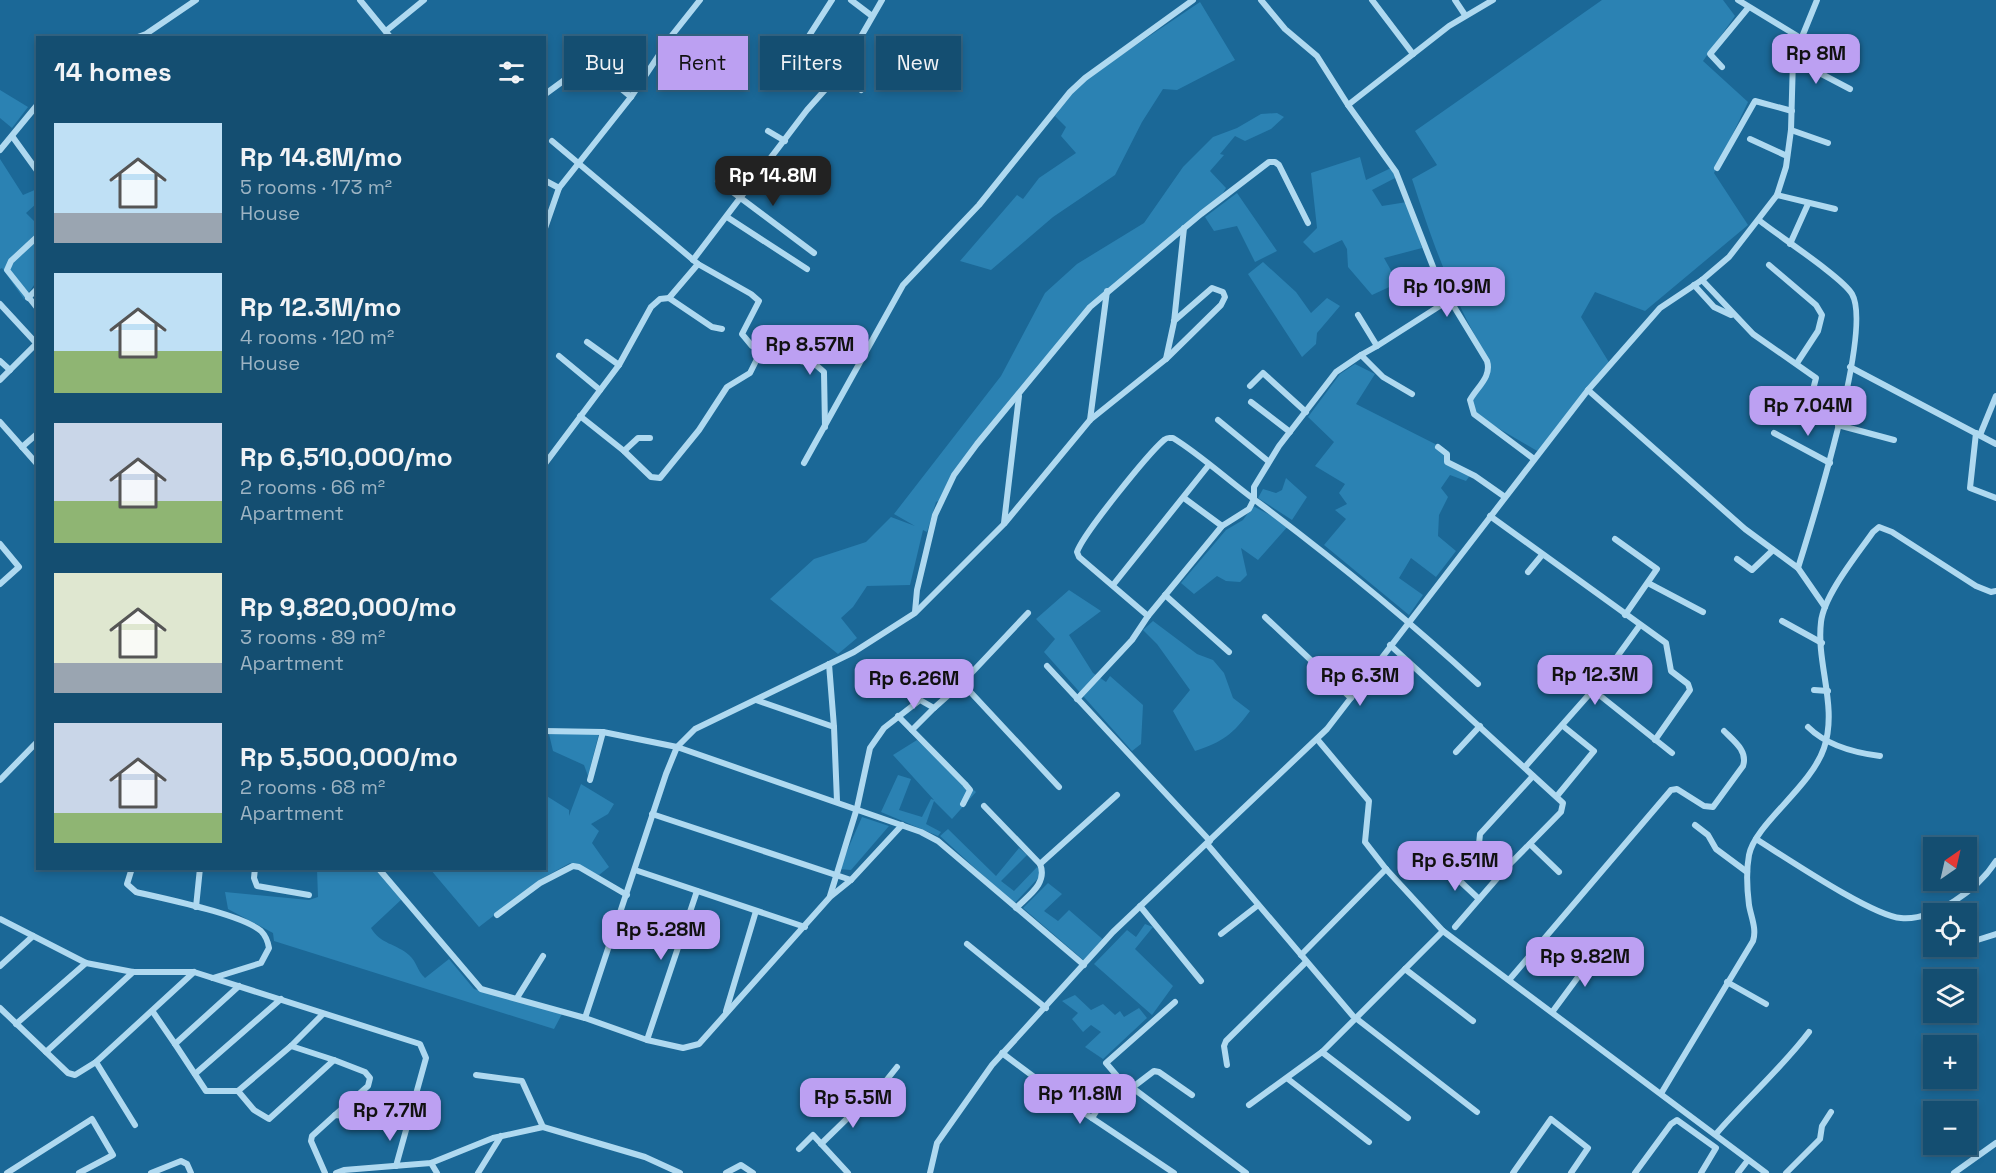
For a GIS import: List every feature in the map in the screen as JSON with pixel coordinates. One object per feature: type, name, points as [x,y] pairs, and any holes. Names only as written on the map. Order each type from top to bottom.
[{"type":"street","points":[[139,36],[196,0]]},
{"type":"street","points":[[360,0],[390,36]]},
{"type":"street","points":[[386,31],[424,0]]},
{"type":"street","points":[[546,225],[559,188],[631,97],[673,34],[700,0]]},
{"type":"street","points":[[809,36],[832,0]]},
{"type":"street","points":[[851,0],[872,16]]},
{"type":"street","points":[[861,36],[882,0]]},
{"type":"street","points":[[804,463],[903,285],[978,205],[1070,92],[1085,78],[1193,0]]},
{"type":"street","points":[[1262,0],[1285,29],[1317,56],[1348,105],[1396,172],[1425,251],[1449,300],[1489,367],[1484,382],[1470,400],[1474,414],[1534,459]]},
{"type":"street","points":[[1372,0],[1413,54]]},
{"type":"street","points":[[1455,0],[1465,15]]},
{"type":"street","points":[[1348,105],[1465,15],[1493,0]]},
{"type":"street","points":[[1738,0],[1799,38]]},
{"type":"street","points":[[930,1173],[937,1143],[953,1117],[1002,1053],[1140,906],[1317,739],[1588,390],[1660,308],[1702,280],[1730,257],[1760,221],[1777,195],[1791,130],[1792,58],[1817,0]]},
{"type":"street","points":[[1722,67],[1710,54],[1748,8]]},
{"type":"street","points":[[1792,58],[1850,89]]},
{"type":"street","points":[[546,93],[589,62],[631,97]]},
{"type":"street","points":[[669,298],[740,198],[825,90]]},
{"type":"street","points":[[1717,168],[1755,101],[1792,111]]},
{"type":"street","points":[[0,150],[36,109]]},
{"type":"street","points":[[1791,130],[1828,143]]},
{"type":"street","points":[[768,131],[785,141]]},
{"type":"street","points":[[12,136],[36,169]]},
{"type":"street","points":[[1750,139],[1787,156]]},
{"type":"street","points":[[552,141],[695,262],[757,298],[758,304],[742,334],[752,346],[762,351],[816,364],[824,372],[825,428]]},
{"type":"street","points":[[915,613],[926,541],[941,501],[954,475],[1083,314],[1184,228],[1269,162],[1279,165],[1308,223]]},
{"type":"street","points":[[546,181],[559,188]]},
{"type":"street","points":[[718,181],[814,253]]},
{"type":"street","points":[[1777,195],[1835,209]]},
{"type":"street","points":[[1790,244],[1808,204]]},
{"type":"street","points":[[727,217],[807,269]]},
{"type":"street","points":[[1760,221],[1846,286],[1853,295],[1857,330],[1830,463],[1798,568]]},
{"type":"street","points":[[1166,359],[1184,228]]},
{"type":"street","points":[[36,238],[7,267],[12,280],[36,307]]},
{"type":"street","points":[[1769,265],[1816,305],[1822,315],[1818,332],[1797,363]]},
{"type":"street","points":[[1702,280],[1734,317],[1768,346],[1797,363],[1816,378],[1806,417],[1796,416],[1769,395]]},
{"type":"street","points":[[1694,285],[1714,306],[1734,317]]},
{"type":"street","points":[[585,1018],[652,814],[677,747],[695,729],[854,652],[915,613],[1004,524],[1090,420],[1166,359],[1221,305],[1225,297],[1223,292],[1212,288],[1173,321]]},
{"type":"street","points":[[28,298],[36,290]]},
{"type":"street","points":[[1090,420],[1108,291]]},
{"type":"street","points":[[546,462],[619,364],[651,307],[660,299],[669,298],[712,327],[722,329]]},
{"type":"street","points":[[1256,501],[1254,487],[1268,461],[1336,372],[1449,300]]},
{"type":"street","points":[[0,304],[36,342]]},
{"type":"street","points":[[1358,315],[1377,346]]},
{"type":"street","points":[[587,342],[619,364]]},
{"type":"street","points":[[0,380],[36,344]]},
{"type":"street","points":[[580,416],[624,451],[651,477],[660,478],[699,430],[727,387],[750,373],[762,351]]},
{"type":"street","points":[[1361,355],[1383,377],[1412,394]]},
{"type":"street","points":[[559,356],[600,390]]},
{"type":"street","points":[[0,361],[10,370]]},
{"type":"street","points":[[1850,367],[1996,444]]},
{"type":"street","points":[[1250,386],[1263,373],[1306,412]]},
{"type":"street","points":[[1588,390],[1745,529],[1798,568],[1825,607]]},
{"type":"street","points":[[1004,524],[1019,395]]},
{"type":"street","points":[[1996,396],[1978,434],[1970,488],[1996,498]]},
{"type":"street","points":[[1251,402],[1290,432]]},
{"type":"street","points":[[1218,420],[1268,461]]},
{"type":"street","points":[[0,423],[36,463]]},
{"type":"street","points":[[1838,425],[1894,440]]},
{"type":"street","points":[[1774,433],[1830,463]]},
{"type":"street","points":[[22,447],[36,435]]},
{"type":"street","points":[[624,451],[638,438],[650,438]]},
{"type":"street","points":[[1148,616],[1083,562],[1077,552],[1084,538],[1119,494],[1168,438],[1176,440],[1409,621],[1478,684]]},
{"type":"street","points":[[1438,447],[1447,454],[1447,462],[1475,476],[1504,497]]},
{"type":"street","points":[[1113,585],[1208,466]]},
{"type":"street","points":[[1184,498],[1222,526]]},
{"type":"street","points":[[1077,699],[1132,640],[1148,616],[1222,526],[1243,514],[1256,501]]},
{"type":"street","points":[[1490,516],[1666,643],[1671,671],[1690,687],[1655,740]]},
{"type":"street","points":[[1662,1092],[1755,933],[1749,905],[1750,853],[1756,839],[1812,772],[1826,740],[1828,691],[1821,622],[1825,607],[1873,532],[1880,527],[1892,532],[1976,586],[1991,592],[1996,591]]},
{"type":"street","points":[[1615,539],[1655,566],[1656,573],[1625,615]]},
{"type":"street","points":[[0,584],[19,567],[1,546]]},
{"type":"street","points":[[1737,559],[1752,570],[1773,550]]},
{"type":"street","points":[[1528,572],[1542,555]]},
{"type":"street","points":[[1648,583],[1703,612]]},
{"type":"street","points":[[1165,595],[1229,652]]},
{"type":"street","points":[[912,730],[962,684],[1028,613]]},
{"type":"street","points":[[1265,617],[1351,698]]},
{"type":"street","points":[[1782,621],[1822,643]]},
{"type":"street","points":[[1525,767],[1593,690],[1640,625]]},
{"type":"street","points":[[1390,645],[1563,802],[1563,808],[1506,868],[1455,927]]},
{"type":"street","points":[[829,664],[837,801]]},
{"type":"street","points":[[1047,666],[1208,843],[1257,906],[1356,1019],[1477,1112]]},
{"type":"street","points":[[962,684],[1059,787]]},
{"type":"street","points":[[1593,690],[1672,753]]},
{"type":"street","points":[[1814,690],[1828,691]]},
{"type":"street","points":[[756,700],[834,726]]},
{"type":"street","points":[[830,897],[875,738],[898,716],[920,700],[934,708]]},
{"type":"street","points":[[898,716],[970,790],[963,804]]},
{"type":"street","points":[[1456,752],[1480,726]]},
{"type":"street","points":[[1557,796],[1594,751],[1563,726]]},
{"type":"street","points":[[1808,728],[1826,740],[1866,754],[1880,756]]},
{"type":"street","points":[[546,731],[603,732],[677,747],[902,825],[938,841],[1084,965]]},
{"type":"street","points":[[1509,980],[1671,790],[1677,789],[1704,806],[1713,807],[1743,766],[1745,759],[1742,750],[1724,731]]},
{"type":"street","points":[[590,780],[603,732]]},
{"type":"street","points":[[1317,739],[1369,801],[1365,842],[1386,869],[1443,931],[1553,1011],[1628,1070],[1662,1092],[1766,1173]]},
{"type":"street","points":[[0,780],[36,743]]},
{"type":"street","points":[[1506,868],[1479,844],[1480,834],[1533,776]]},
{"type":"street","points":[[1040,864],[1117,795]]},
{"type":"street","points":[[984,806],[1040,864],[1044,873],[1041,882],[1016,908]]},
{"type":"street","points":[[652,814],[851,880]]},
{"type":"street","points":[[380,870],[477,986],[487,992],[517,998],[585,1018],[647,1040],[691,1048],[699,1044],[725,1012],[830,897],[851,880],[902,825]]},
{"type":"street","points":[[1695,825],[1708,835],[1716,849],[1748,873]]},
{"type":"street","points":[[1756,839],[1841,891],[1890,915],[1915,918],[1923,915]]},
{"type":"street","points":[[1530,844],[1559,872]]},
{"type":"street","points":[[1948,903],[1972,889],[1996,861]]},
{"type":"street","points":[[497,915],[540,883],[573,866],[579,867],[627,895]]},
{"type":"street","points":[[1446,868],[1479,899]]},
{"type":"street","points":[[1301,955],[1386,869]]},
{"type":"street","points":[[131,870],[127,884],[132,890],[256,928],[265,935],[269,948],[261,963],[213,978]]},
{"type":"street","points":[[196,908],[200,870]]},
{"type":"street","points":[[255,870],[254,878],[257,886],[309,895]]},
{"type":"street","points":[[635,870],[805,927]]},
{"type":"street","points":[[647,1040],[697,891]]},
{"type":"street","points":[[1140,906],[1202,981]]},
{"type":"street","points":[[1221,934],[1257,906]]},
{"type":"street","points":[[725,1012],[756,911]]},
{"type":"street","points":[[0,920],[86,963],[133,972],[194,972],[420,1044],[426,1054],[396,1166]]},
{"type":"street","points":[[1249,1105],[1288,1079],[1322,1052],[1443,931]]},
{"type":"street","points":[[1977,940],[1996,934]]},
{"type":"street","points":[[0,966],[33,936]]},
{"type":"street","points":[[967,944],[1046,1008]]},
{"type":"street","points":[[1553,1011],[1598,950]]},
{"type":"street","points":[[517,998],[543,956]]},
{"type":"street","points":[[1227,1065],[1224,1046],[1226,1041],[1306,962]]},
{"type":"street","points":[[16,1024],[86,963]]},
{"type":"street","points":[[1405,969],[1473,1020]]},
{"type":"street","points":[[46,1052],[133,972]]},
{"type":"street","points":[[0,1008],[72,1075],[81,1073],[96,1062],[194,972]]},
{"type":"street","points":[[1727,982],[1766,1004]]},
{"type":"street","points":[[175,1044],[239,986]]},
{"type":"street","points":[[195,1074],[281,999]]},
{"type":"street","points":[[1175,1002],[1106,1063],[1118,1077],[1246,1173]]},
{"type":"street","points":[[153,1012],[206,1091],[238,1091],[291,1046],[323,1014]]},
{"type":"street","points":[[1716,1134],[1742,1104],[1783,1065],[1809,1032]]},
{"type":"street","points":[[291,1046],[365,1072],[370,1078],[368,1086],[310,1138],[325,1173]]},
{"type":"street","points":[[1322,1052],[1408,1118]]},
{"type":"street","points":[[1002,1053],[1092,1118],[1174,1173]]},
{"type":"street","points":[[238,1091],[254,1110],[269,1119],[334,1060]]},
{"type":"street","points":[[96,1062],[135,1125]]},
{"type":"street","points":[[821,1144],[863,1103],[873,1097],[897,1067]]},
{"type":"street","points":[[1133,1086],[1154,1071],[1159,1072],[1192,1095]]},
{"type":"street","points":[[476,1075],[522,1082],[543,1127]]},
{"type":"street","points":[[1092,1118],[1118,1077]]},
{"type":"street","points":[[1288,1079],[1369,1142]]},
{"type":"street","points":[[1786,1173],[1820,1139],[1822,1126],[1831,1112]]},
{"type":"street","points":[[335,1114],[365,1118]]},
{"type":"street","points":[[7,1173],[92,1119],[113,1155],[79,1173]]},
{"type":"street","points":[[1513,1173],[1551,1119],[1588,1148],[1571,1173]]},
{"type":"street","points":[[1635,1173],[1671,1124],[1677,1120],[1716,1148]]},
{"type":"street","points":[[336,1173],[431,1163],[501,1136],[543,1127],[645,1157],[680,1173]]},
{"type":"street","points":[[799,1149],[812,1135],[848,1173]]},
{"type":"street","points":[[478,1173],[501,1136]]},
{"type":"street","points":[[1701,1173],[1723,1140]]},
{"type":"street","points":[[1954,1173],[1996,1143]]},
{"type":"street","points":[[1738,1173],[1748,1160]]},
{"type":"street","points":[[151,1173],[181,1161],[187,1164],[191,1173]]},
{"type":"street","points":[[431,1163],[437,1173]]},
{"type":"street","points":[[726,1173],[741,1165],[753,1173]]},
{"type":"shaded area","points":[[1602,0],[1723,0],[1735,16],[1703,61],[1748,102],[1714,173],[1748,225],[1645,311],[1595,292],[1581,317],[1610,364],[1539,452],[1474,414],[1471,399],[1484,382],[1488,359],[1464,314],[1445,271],[1412,179],[1437,165],[1415,131]]},
{"type":"shaded area","points":[[1200,2],[1235,60],[1177,90],[1163,89],[1142,122],[1115,175],[1053,217],[991,270],[960,261],[1017,195],[1023,199],[1039,178],[1076,153],[1061,136],[1066,127],[1055,116],[1078,84]]},
{"type":"shaded area","points":[[0,90],[28,107],[12,128],[0,118]]},
{"type":"shaded area","points":[[1277,113],[1284,117],[1271,129],[1245,141],[1235,136],[1220,154],[1224,155],[1210,171],[1226,188],[1218,202],[1077,321],[960,467],[941,500],[936,502],[927,532],[923,530],[910,585],[867,586],[853,607],[841,618],[857,638],[838,654],[770,599],[814,559],[866,542],[891,517],[915,526],[894,514],[1001,376],[1045,293],[1077,264],[1144,223],[1183,167],[1213,137],[1237,128],[1261,114]]},
{"type":"shaded area","points":[[1360,157],[1366,180],[1391,168],[1397,177],[1372,190],[1382,206],[1407,202],[1422,248],[1384,258],[1398,283],[1372,295],[1348,267],[1347,249],[1342,240],[1314,253],[1303,242],[1317,228],[1311,173]]},
{"type":"shaded area","points":[[0,159],[23,195],[36,189],[36,204],[26,213],[36,223],[36,282],[24,299],[2,268],[0,269]]},
{"type":"shaded area","points":[[1237,193],[1277,251],[1255,262],[1237,226],[1214,231],[1205,217]]},
{"type":"shaded area","points":[[1263,262],[1296,292],[1311,313],[1327,298],[1340,306],[1317,333],[1316,344],[1302,357],[1248,274]]},
{"type":"shaded area","points":[[1355,364],[1375,374],[1356,404],[1447,450],[1447,463],[1471,474],[1466,481],[1450,475],[1441,488],[1448,497],[1439,515],[1438,536],[1456,551],[1436,577],[1411,558],[1399,578],[1423,595],[1409,615],[1324,545],[1346,519],[1335,510],[1347,504],[1339,493],[1345,484],[1315,466],[1334,442],[1308,417],[1340,374]]},
{"type":"shaded area","points":[[1286,478],[1307,497],[1292,520],[1258,498],[1263,489],[1276,493],[1282,490]]},
{"type":"shaded area","points":[[1253,506],[1289,525],[1258,560],[1241,548],[1247,575],[1240,582],[1226,581],[1217,576],[1194,594],[1181,583],[1226,530],[1243,520]]},
{"type":"shaded area","points":[[1069,590],[1101,611],[1069,635],[1093,673],[1106,682],[1110,676],[1143,705],[1141,744],[1132,751],[1044,652],[1055,639],[1036,619]]},
{"type":"shaded area","points":[[1153,621],[1197,654],[1213,660],[1224,673],[1233,698],[1250,711],[1232,732],[1213,744],[1195,751],[1173,711],[1190,690],[1157,644],[1143,630]]},
{"type":"shaded area","points":[[599,733],[588,776],[584,765],[553,751],[549,734]]},
{"type":"shaded area","points":[[917,740],[976,792],[952,819],[934,801],[926,824],[941,832],[938,836],[881,812],[898,775],[911,779],[899,810],[922,817],[931,799],[934,800],[893,755]]},
{"type":"shaded area","points":[[581,784],[614,804],[608,814],[591,824],[599,831],[592,843],[609,867],[599,875],[570,863],[541,879],[479,927],[431,870],[546,870],[546,796],[569,810],[569,816]]},
{"type":"shaded area","points":[[862,817],[889,826],[851,870],[839,869]]},
{"type":"shaded area","points":[[948,829],[996,876],[1019,848],[1027,855],[1001,881],[1014,891],[1037,867],[1043,873],[1014,904],[940,836]]},
{"type":"shaded area","points":[[317,870],[379,870],[403,898],[371,928],[384,941],[409,955],[425,978],[449,959],[474,989],[562,1014],[554,1029],[274,941],[273,933],[228,909],[225,892],[309,900],[318,897]]},
{"type":"shaded area","points":[[1048,883],[1062,894],[1044,911],[1058,921],[1069,910],[1107,943],[1088,964],[1023,908]]},
{"type":"shaded area","points":[[1145,924],[1153,927],[1135,949],[1173,986],[1152,1015],[1094,964],[1127,930],[1136,937]]},
{"type":"shaded area","points":[[1075,995],[1091,1010],[1103,1004],[1115,1015],[1120,1011],[1124,1017],[1139,1008],[1147,1018],[1103,1059],[1085,1047],[1101,1032],[1091,1025],[1083,1032],[1072,1019],[1078,1013],[1062,1001]]}]
